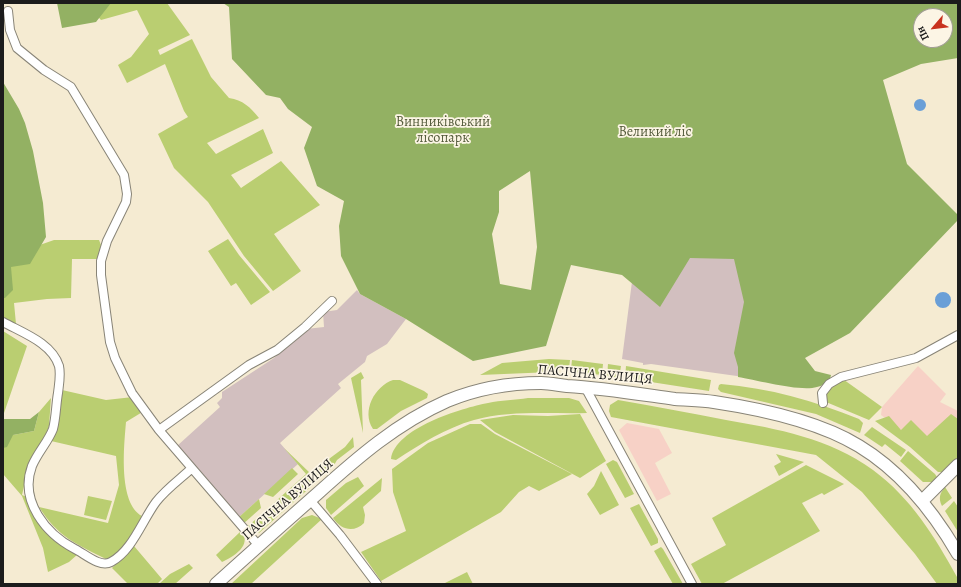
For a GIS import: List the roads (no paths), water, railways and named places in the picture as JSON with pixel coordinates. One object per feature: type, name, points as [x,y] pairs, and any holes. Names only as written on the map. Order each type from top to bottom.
[{"type":"main road","name":"ПАСІЧНА ВУЛИЦЯ","points":[[216,584],[310,500],[368,450],[392,432],[450,400],[482,390],[513,385],[543,383],[712,402],[787,417],[834,434],[857,445],[886,465],[923,500],[958,554]]},
{"type":"main road","points":[[923,500],[958,465]]},
{"type":"street","points":[[8,11],[10,30],[17,48],[44,70],[71,87],[124,175],[127,194],[126,202],[107,241],[102,261],[102,287],[110,342],[115,358],[132,393],[159,430],[258,546]]},
{"type":"street","points":[[159,430],[249,366],[277,350],[305,327],[332,301]]},
{"type":"street","points":[[3,322],[49,349],[55,357],[59,368],[60,377],[53,427],[33,465],[29,486],[32,503],[38,516],[46,528],[65,544],[100,563],[110,562],[125,550],[157,500],[191,469]]},
{"type":"street","points":[[823,403],[822,393],[835,380],[916,358],[958,335]]},
{"type":"street","points":[[585,387],[692,584]]},
{"type":"street","points":[[310,500],[340,535],[377,584]]},
{"type":"water","points":[[922,99],[925,100],[925,110],[918,111],[915,110],[914,103],[915,100]]},
{"type":"water","points":[[943,292],[950,297],[951,300],[946,307],[943,308],[936,303],[935,300],[940,293]]},
{"type":"park label","name":"Винниківський лісопарк","points":[[443,132]]},
{"type":"park label","name":"Великий ліс","points":[[655,133]]}]
